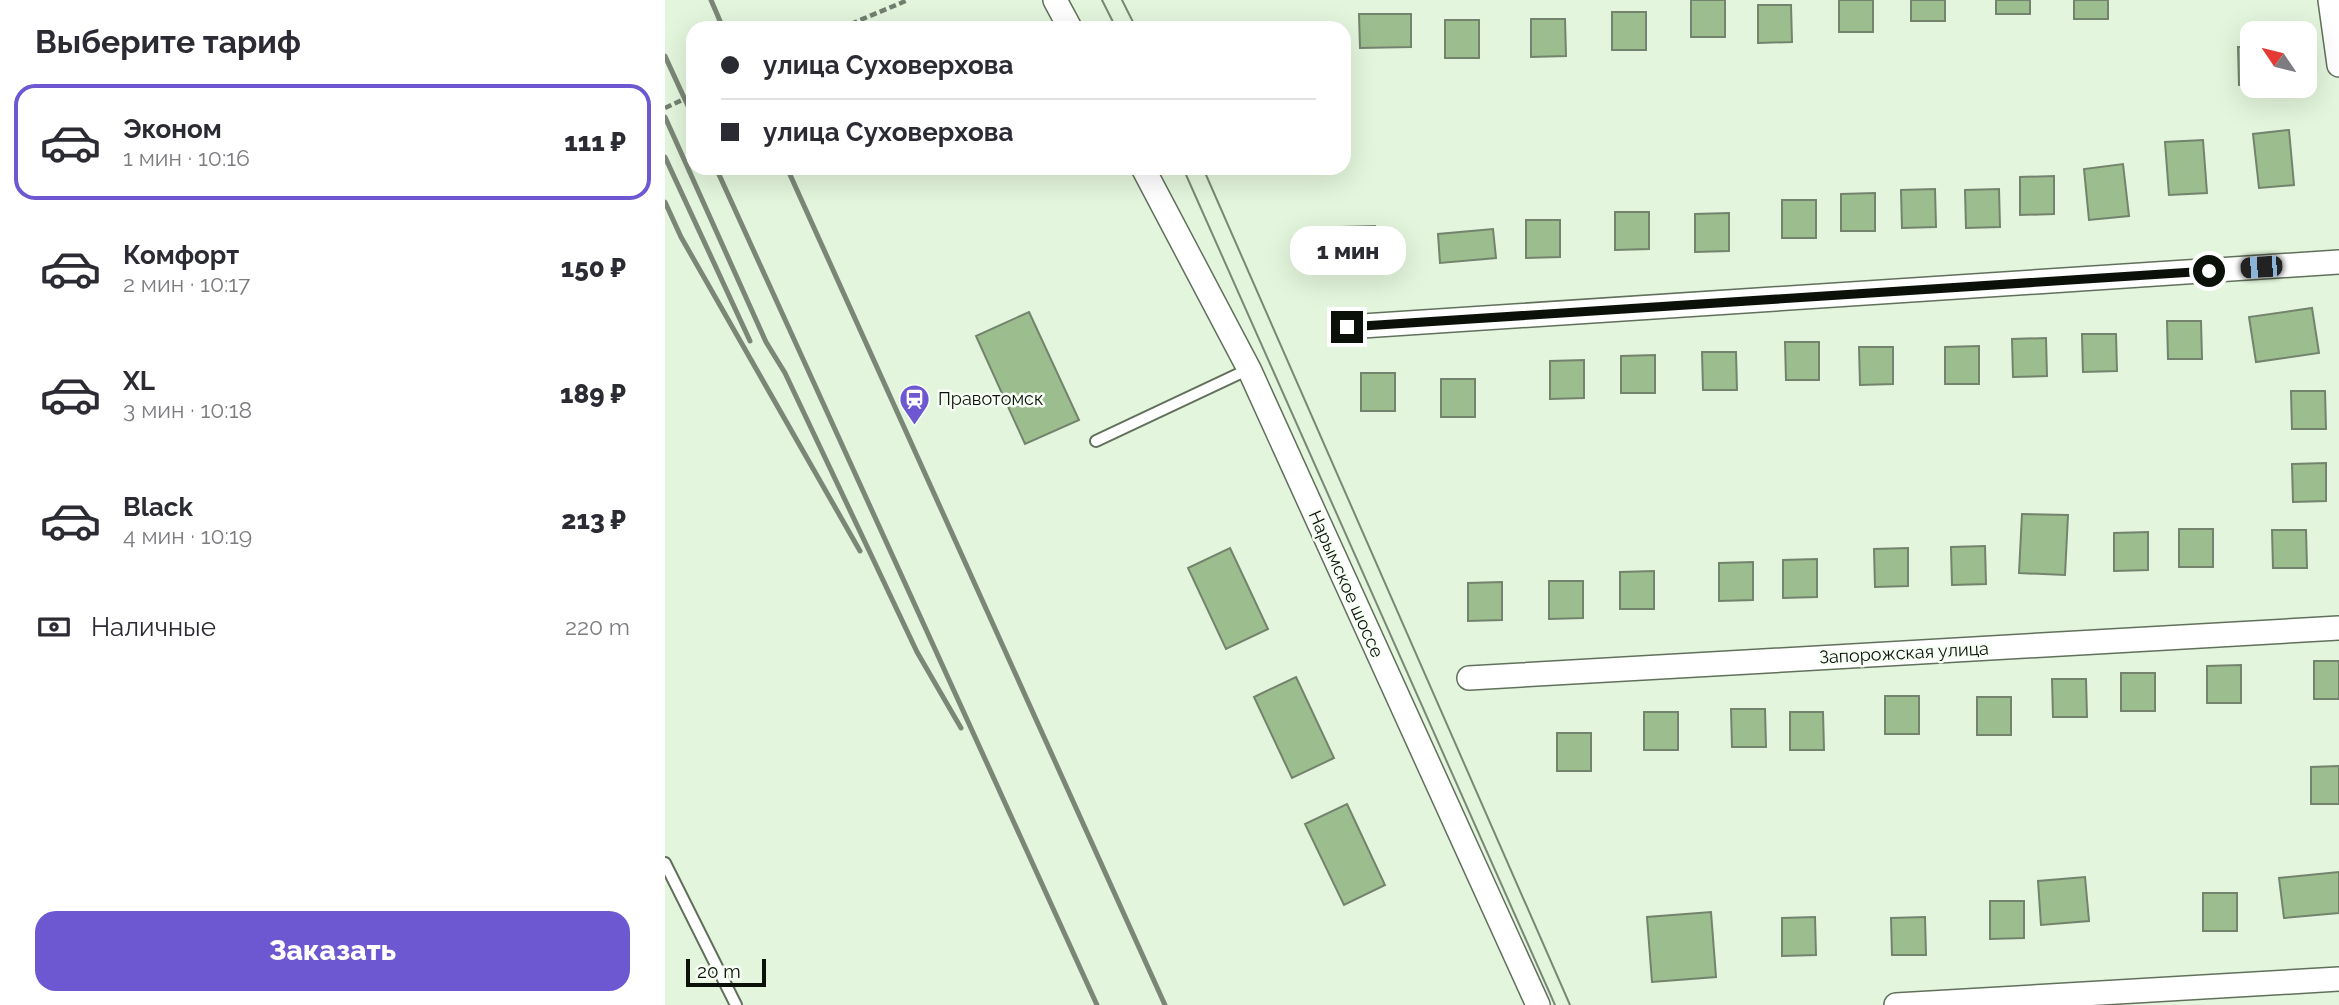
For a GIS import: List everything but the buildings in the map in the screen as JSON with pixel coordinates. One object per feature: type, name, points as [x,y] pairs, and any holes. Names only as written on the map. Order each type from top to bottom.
[{"type":"street","points":[[1055,0],[1066,21]]},
{"type":"street","points":[[2330,0],[2339,65]]},
{"type":"street","name":"Нарымское шоссе","points":[[1147,175],[1249,369],[1538,1005]]},
{"type":"street","points":[[1347,327],[2339,262]]},
{"type":"street","name":"Запорожская улица","points":[[1469,678],[2339,628]]},
{"type":"street","points":[[1896,1005],[2339,978]]},
{"type":"lane","points":[[1096,440],[1249,369]]},
{"type":"lane","points":[[665,863],[736,1005]]},
{"type":"path","points":[[858,21],[908,0]]},
{"type":"path","points":[[665,108],[686,98]]},
{"type":"tram line","points":[[1102,0],[1112,21]]},
{"type":"tram line","points":[[1122,0],[1132,21]]},
{"type":"tram line","points":[[1186,175],[1555,1005]]},
{"type":"tram line","points":[[1206,175],[1570,1005]]},
{"type":"railway","points":[[711,0],[720,21]]},
{"type":"railway","points":[[665,56],[686,102]]},
{"type":"railway","points":[[665,117],[686,164]]},
{"type":"railway","points":[[665,157],[750,341]]},
{"type":"railway","points":[[691,175],[766,342],[785,373],[917,652],[961,728]]},
{"type":"railway","points":[[719,175],[1097,1005]]},
{"type":"railway","points":[[790,175],[1165,1005]]},
{"type":"railway","points":[[665,202],[681,237],[860,551]]},
{"type":"place","name":"Правотомск","points":[[915,426]]},
{"type":"route","points":[[1347,327],[2209,271]]}]
